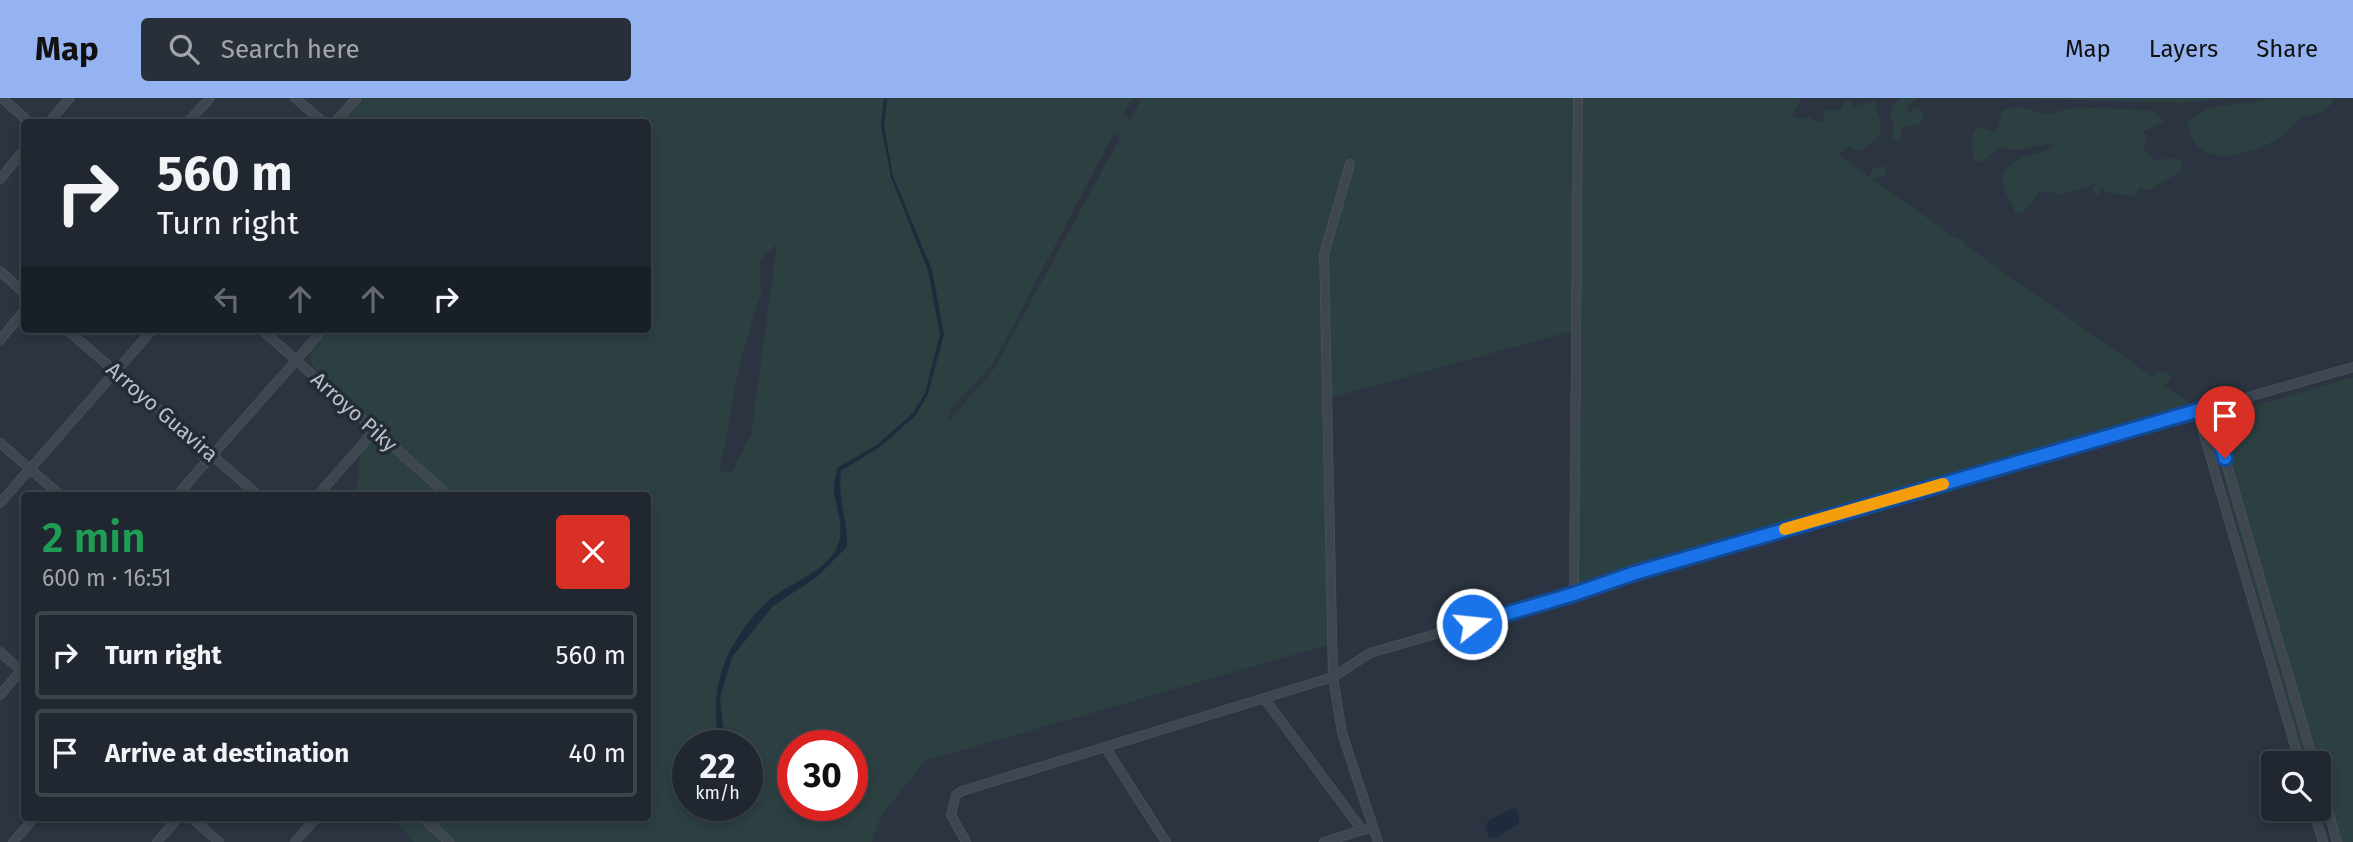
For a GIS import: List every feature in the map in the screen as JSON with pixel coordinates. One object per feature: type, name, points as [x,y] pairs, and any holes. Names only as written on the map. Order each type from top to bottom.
[{"type":"street","points":[[2,98],[26,119]]},
{"type":"street","points":[[52,119],[70,98]]},
{"type":"street","points":[[191,119],[210,98]]},
{"type":"street","points":[[295,98],[320,119]]},
{"type":"street","points":[[338,119],[357,98]]},
{"type":"street","points":[[1574,594],[1578,98]]},
{"type":"street","points":[[0,179],[21,154]]},
{"type":"street","points":[[1350,164],[1324,254],[1334,677],[1342,733],[1378,842]]},
{"type":"street","points":[[0,271],[21,290]]},
{"type":"street","points":[[0,340],[21,316]]},
{"type":"street","name":"Arroyo Guavira","points":[[71,333],[255,492]]},
{"type":"street","points":[[0,503],[150,333]]},
{"type":"street","name":"Arroyo Piky","points":[[266,333],[445,492]]},
{"type":"street","points":[[180,492],[320,333]]},
{"type":"street","points":[[966,842],[951,815],[956,795],[1334,677],[1370,653],[1574,594],[1635,573],[2353,367]]},
{"type":"street","points":[[2210,407],[2310,751]]},
{"type":"street","points":[[2197,411],[2296,751]]},
{"type":"street","points":[[321,492],[375,430]]},
{"type":"street","points":[[0,443],[57,492]]},
{"type":"street","points":[[0,652],[21,669]]},
{"type":"street","points":[[0,695],[21,673]]},
{"type":"street","points":[[1265,698],[1362,830]]},
{"type":"street","points":[[1105,747],[1167,842]]},
{"type":"street","points":[[13,842],[31,821]]},
{"type":"street","points":[[157,842],[175,821]]},
{"type":"street","points":[[195,821],[219,842]]},
{"type":"street","points":[[295,842],[313,821]]},
{"type":"street","points":[[426,821],[449,842]]},
{"type":"street","points":[[2317,821],[2323,842]]},
{"type":"street","points":[[2331,821],[2337,842]]},
{"type":"street","points":[[1324,842],[1373,827]]},
{"type":"shaded area","points":[[364,98],[1133,98],[1123,116],[1130,119],[1142,98],[1574,98],[1572,331],[1330,398],[1328,254],[1354,160],[1348,158],[1319,255],[1328,645],[925,761],[881,816],[872,842],[413,842],[396,821],[651,821],[651,492],[356,492],[364,413],[312,365],[309,356],[329,333],[651,333],[651,119],[345,119]],"holes":[[[1114,133],[1120,138],[994,369],[948,422],[952,408],[993,364]],[[777,244],[751,434],[732,472],[720,471],[741,357],[761,294],[760,260]]]},
{"type":"shaded area","points":[[1580,98],[1801,98],[1792,117],[1805,119],[1812,116],[1814,121],[1821,122],[1826,110],[1842,110],[1843,103],[1852,100],[1853,107],[1874,100],[1880,119],[1881,135],[1864,149],[1855,151],[1849,146],[1838,155],[1869,177],[1873,169],[1885,166],[1887,174],[1873,180],[1956,238],[1963,239],[1965,245],[2153,377],[2156,372],[2168,371],[2171,378],[2164,385],[2195,407],[1640,567],[1578,589]]},
{"type":"shaded area","points":[[1900,98],[1920,98],[1911,102],[1907,111],[1910,114],[1914,108],[1919,107],[1924,117],[1918,125],[1902,128],[1902,139],[1896,141],[1892,136],[1894,121],[1890,117],[1893,106]]},
{"type":"shaded area","points":[[1993,98],[2225,98],[2185,103]]},
{"type":"shaded area","points":[[2267,98],[2332,98],[2333,102],[2325,110],[2296,122],[2273,142],[2243,153],[2222,156],[2212,154],[2201,149],[2193,139],[2187,124],[2204,111]]},
{"type":"shaded area","points":[[2016,106],[2047,114],[2078,107],[2155,111],[2164,122],[2142,132],[2147,136],[2144,151],[2154,160],[2177,158],[2183,163],[2181,171],[2148,191],[2141,187],[2133,196],[2106,192],[2101,186],[2098,198],[2092,190],[2098,183],[2061,195],[2045,191],[2038,193],[2024,212],[2016,214],[2003,187],[2003,171],[2021,157],[2050,150],[2054,144],[2013,150],[2000,147],[1982,162],[1974,161],[1971,138],[1974,130],[1980,127],[1995,133],[2002,111]]},
{"type":"shaded area","points":[[2353,377],[2353,842],[2340,842],[2331,811],[2331,751],[2313,751],[2218,424],[2224,415]]},
{"type":"shaded area","points":[[2209,428],[2212,429],[2306,751],[2302,751]]},
{"type":"water","points":[[884,98],[887,98],[884,126],[893,176],[932,270],[944,334],[928,394],[916,415],[880,447],[841,471],[840,490],[847,547],[817,577],[773,606],[732,657],[720,698],[723,730],[718,730],[718,684],[731,649],[741,632],[769,600],[827,561],[839,542],[840,529],[834,489],[837,468],[878,444],[914,412],[925,393],[940,334],[928,271],[891,177],[881,126]]},
{"type":"water","points":[[1513,808],[1518,810],[1519,823],[1496,838],[1489,837],[1485,826],[1488,821]]},
{"type":"slow traffic","points":[[1785,529],[1943,484]]},
{"type":"route","points":[[1472,624],[1635,573],[2210,407],[2225,458]]}]
